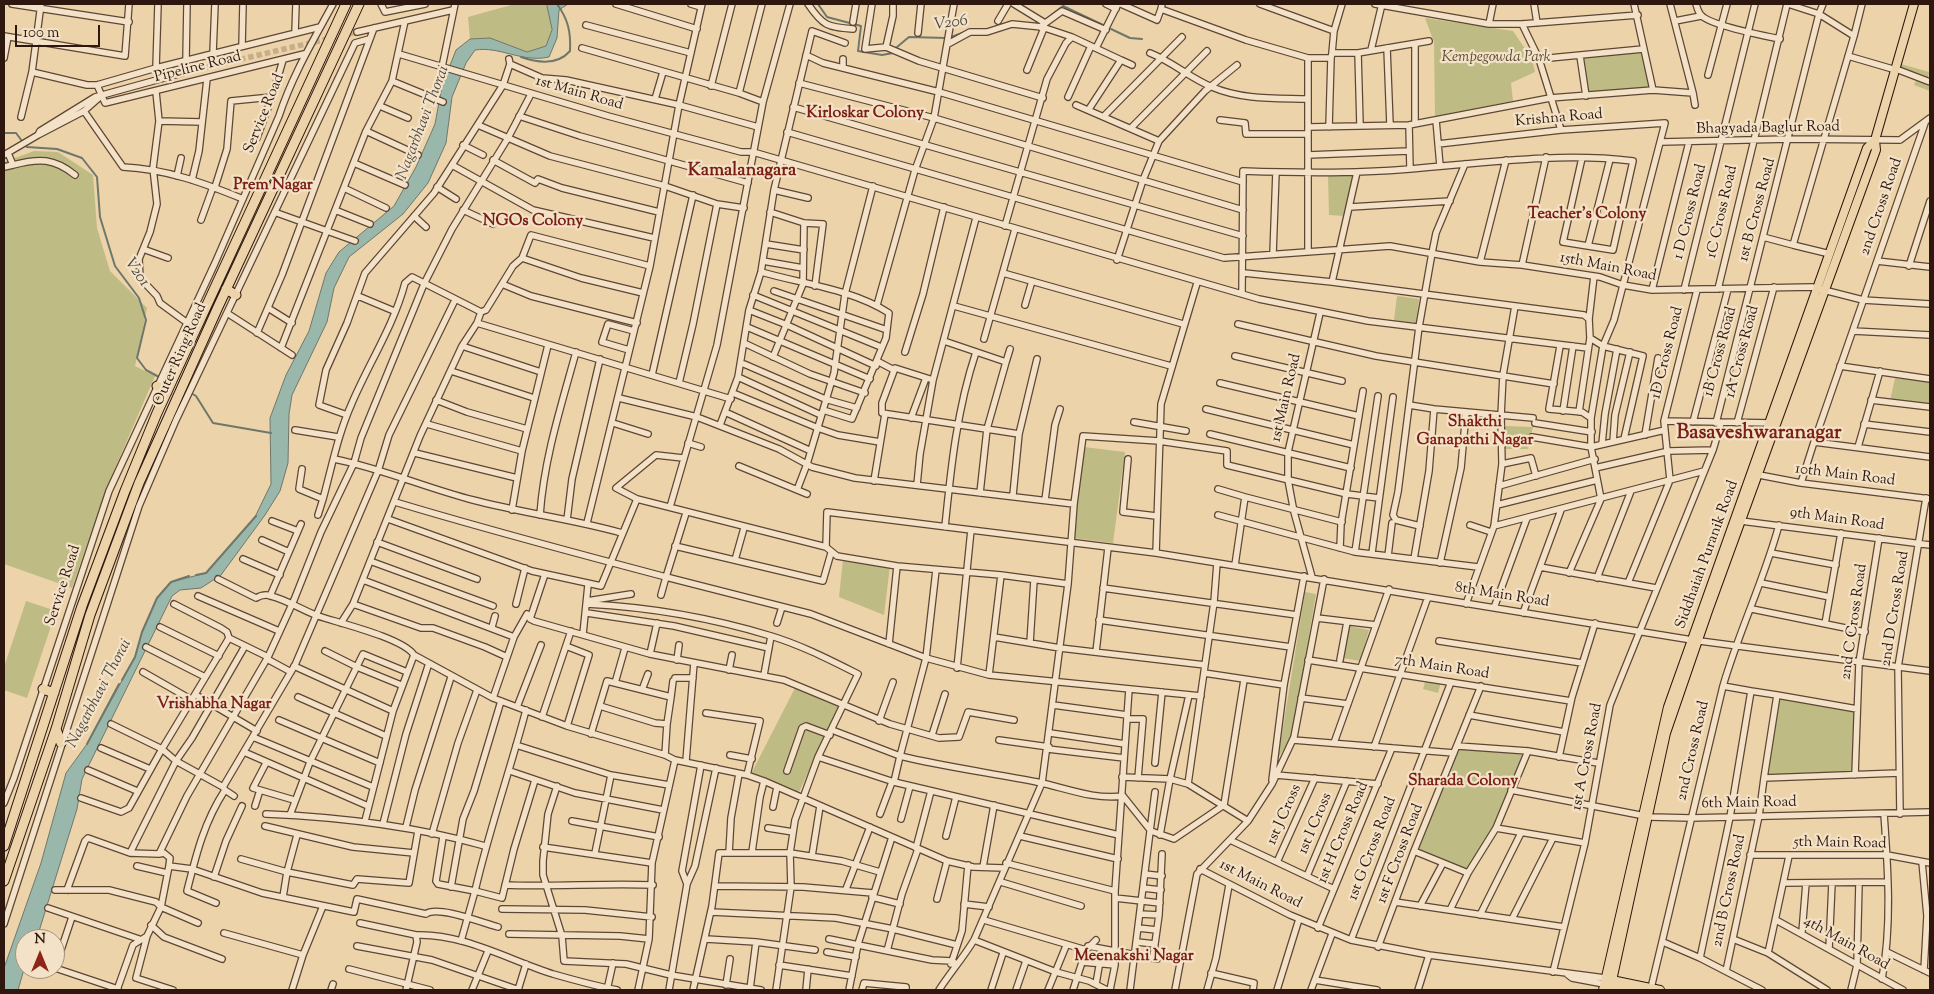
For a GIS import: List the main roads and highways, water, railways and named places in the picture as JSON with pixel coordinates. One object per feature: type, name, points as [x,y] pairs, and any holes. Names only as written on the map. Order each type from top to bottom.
[{"type":"highway","name":"Outer Ring Road","points":[[4,846],[107,535],[170,386],[346,4]]},
{"type":"highway","name":"Outer Ring Road","points":[[4,881],[56,729],[90,615],[140,483],[184,391],[226,289],[359,4]]},
{"type":"highway","points":[[215,262],[225,267]]},
{"type":"highway","points":[[226,289],[236,295]]},
{"type":"highway","points":[[158,384],[170,386]]},
{"type":"highway","points":[[140,483],[145,493]]},
{"type":"highway","points":[[68,687],[77,690]]},
{"type":"highway","points":[[43,689],[54,693]]},
{"type":"highway","points":[[56,729],[61,743]]},
{"type":"main road","name":"Siddhaiah Puranik Road","points":[[1607,985],[1666,733],[1695,640],[1822,289],[1876,150],[1875,140],[1914,4]]},
{"type":"main road","name":"Siddhaiah Puranik Road","points":[[1822,289],[1830,254],[1868,148],[1875,140]]},
{"type":"main road","name":"Siddhaiah Puranik Road","points":[[1695,640],[1741,521],[1755,475]]},
{"type":"main road","points":[[1607,985],[1660,990]]},
{"type":"main road","points":[[1607,985],[1639,990]]},
{"type":"waterway","name":"Nagarbhavi Thorai","points":[[521,57],[547,62],[559,59],[570,51],[568,26],[557,4]]},
{"type":"waterway","name":"V206","points":[[818,4],[827,17],[861,26],[858,51],[882,55],[893,53]]},
{"type":"waterway","name":"V206","points":[[1045,20],[1063,6],[1103,25]]},
{"type":"waterway","name":"V206","points":[[1111,29],[1130,38],[1142,39]]},
{"type":"waterway","name":"V206","points":[[951,37],[965,32]]},
{"type":"waterway","name":"V206","points":[[897,47],[909,37],[946,38]]},
{"type":"waterway","name":"V201","points":[[4,133],[16,133],[22,141]]},
{"type":"waterway","name":"V201","points":[[25,145],[27,147],[57,149],[82,158],[97,177],[100,217],[115,266],[139,298],[146,320],[137,358],[146,370],[159,377]]},
{"type":"waterway","name":"V201","points":[[184,389],[196,396],[213,423],[271,433]]},
{"type":"waterway","name":"Nagarbhavi Thorai","points":[[196,575],[206,573],[256,516]]},
{"type":"waterway","name":"Nagarbhavi Thorai","points":[[122,680],[135,657],[142,632],[157,598],[171,582],[189,576]]},
{"type":"waterway","name":"Nagarbhavi Thorai","points":[[87,744],[119,684]]},
{"type":"tunnel","points":[[182,73],[357,32]]},
{"type":"district","name":"Kirloskar Colony","points":[[865,114]]},
{"type":"district","name":"Kamalanagara","points":[[742,172]]},
{"type":"district","name":"Prem Nagar","points":[[273,186]]},
{"type":"district","name":"Teacher's Colony","points":[[1587,215]]},
{"type":"district","name":"NGOs Colony","points":[[533,222]]},
{"type":"district","name":"Shakthi Ganapathi Nagar","points":[[1475,432]]},
{"type":"district","name":"Basaveshwaranagar","points":[[1759,435]]},
{"type":"district","name":"Vrishabha Nagar","points":[[214,705]]},
{"type":"district","name":"Sharada Colony","points":[[1463,782]]},
{"type":"district","name":"Meenakshi Nagar","points":[[1134,957]]},
{"type":"park label","name":"Kempegowda Park","points":[[1496,58]]}]
